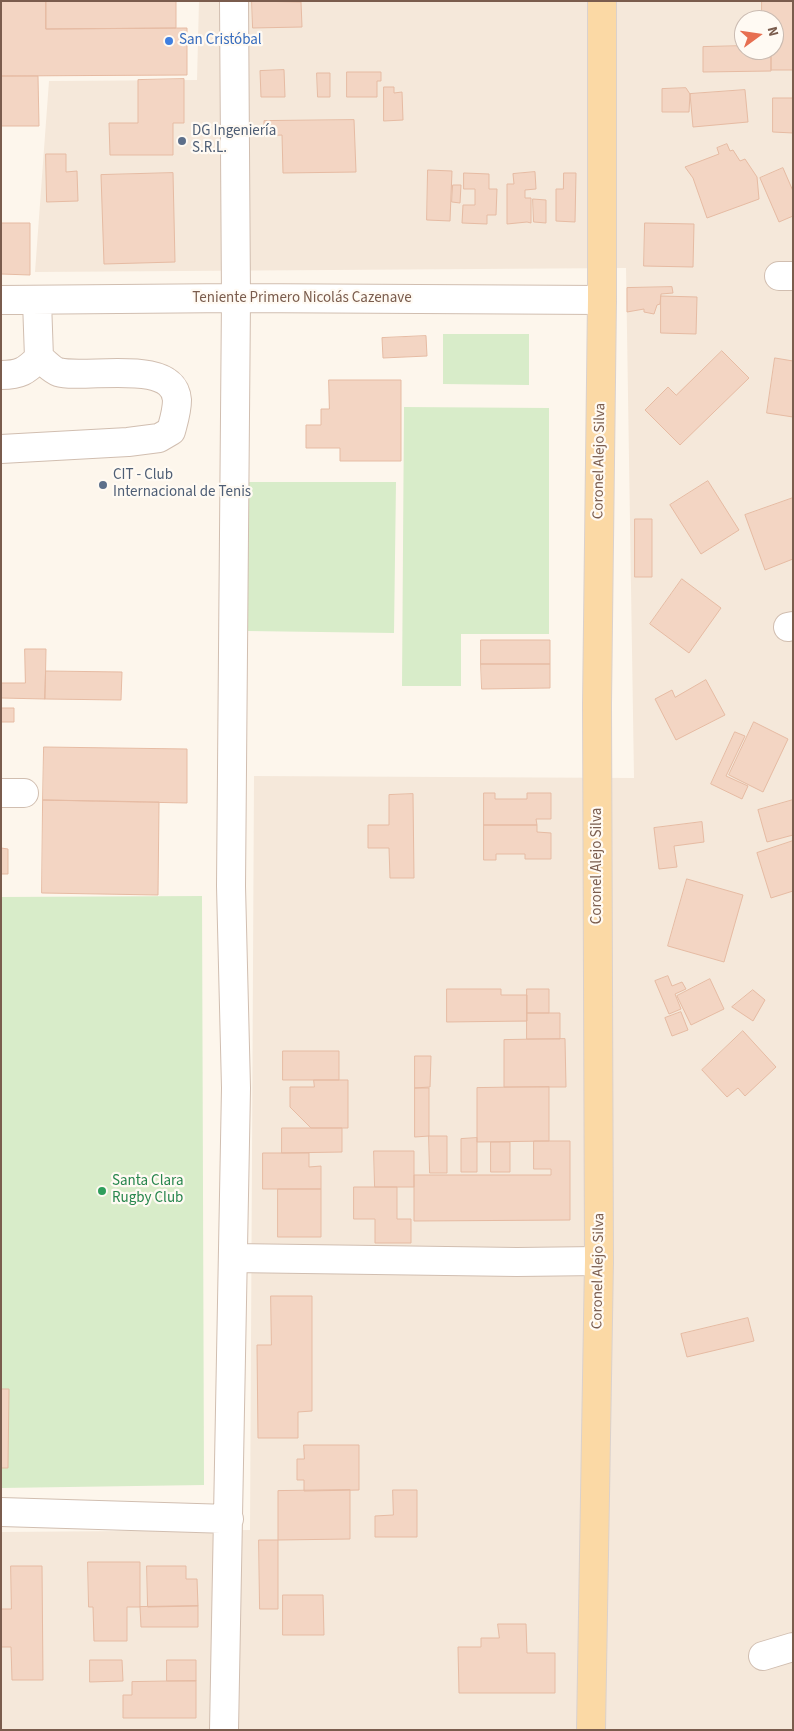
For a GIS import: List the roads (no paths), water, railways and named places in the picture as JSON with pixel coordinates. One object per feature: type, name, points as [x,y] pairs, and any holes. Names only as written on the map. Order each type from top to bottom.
[{"type":"main road","name":"Coronel Alejo Silva","points":[[591,1730],[599,1261],[597,704],[602,300],[602,1]]},
{"type":"street","points":[[224,1730],[236,1088],[231,886],[236,298],[234,1]]},
{"type":"street","name":"Teniente Primero Nicolás Cazenave","points":[[1,300],[236,298],[602,300]]},
{"type":"street","points":[[1,449],[128,442],[159,438],[171,431],[176,412],[177,398],[171,384],[156,376],[125,373],[82,374],[58,372],[40,358],[37,301]]},
{"type":"street","points":[[1,375],[17,375],[40,358]]},
{"type":"street","points":[[233,1258],[517,1262],[599,1261]]},
{"type":"street","points":[[1,1512],[229,1520]]},
{"type":"street","points":[[763,1656],[793,1647]]},
{"type":"place","name":"San Cristóbal","points":[[169,41]]},
{"type":"place","name":"DG Ingeniería S.R.L.","points":[[182,141]]},
{"type":"place","name":"CIT - Club Internacional de Tenis","points":[[103,485]]},
{"type":"place","name":"Santa Clara Rugby Club","points":[[102,1191]]}]
